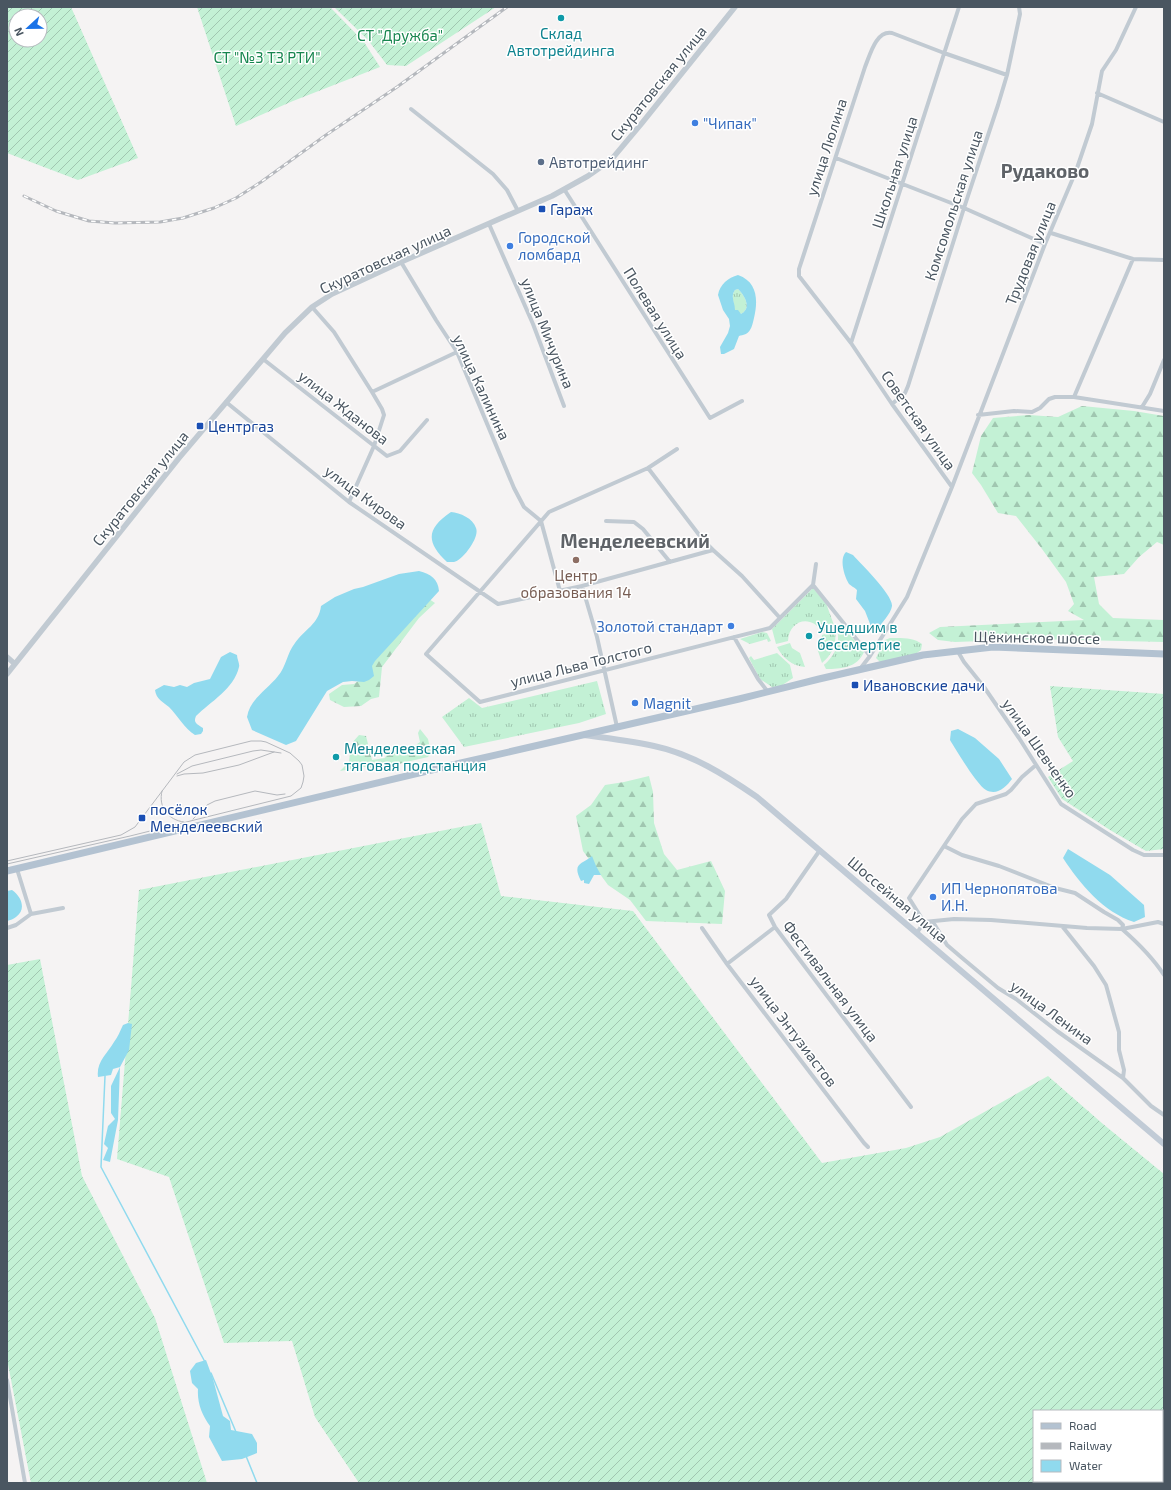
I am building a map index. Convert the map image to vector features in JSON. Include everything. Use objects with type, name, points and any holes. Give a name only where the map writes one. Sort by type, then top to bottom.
[{"type":"main road","name":"Щёкинское шоссе","points":[[17,869],[923,655],[993,647],[1164,654]]},
{"type":"main road","name":"Шоссейная улица","points":[[583,735],[654,746],[698,761],[720,773],[757,797],[1164,1144]]},
{"type":"main road","points":[[7,871],[17,869]]},
{"type":"street","name":"Скуратовская улица","points":[[7,674],[179,458],[285,333],[312,308],[332,294],[564,189],[588,176],[611,160],[642,124],[735,7]]},
{"type":"street","name":"Школьная улица","points":[[851,343],[959,7]]},
{"type":"street","name":"Комсомольская улица","points":[[892,404],[905,393],[908,386],[998,105],[1007,75],[1020,14],[1019,7]]},
{"type":"street","name":"Трудовая улица","points":[[952,487],[978,415],[1045,244],[1051,233],[1076,171],[1090,130],[1102,71],[1116,50],[1136,7]]},
{"type":"street","name":"улица Люлина","points":[[802,280],[799,276],[799,269],[867,61],[880,36],[888,32],[892,33],[944,53]]},
{"type":"street","points":[[944,53],[1007,75]]},
{"type":"street","points":[[1097,93],[1164,122]]},
{"type":"street","points":[[411,109],[492,174],[507,190],[518,211]]},
{"type":"street","points":[[836,158],[964,208],[1045,244]]},
{"type":"street","name":"Полевая улица","points":[[564,189],[710,418],[742,402]]},
{"type":"street","name":"улица Мичурина","points":[[489,224],[533,324],[564,406]]},
{"type":"street","points":[[1051,233],[1133,259],[1164,260]]},
{"type":"street","points":[[1074,397],[1133,259]]},
{"type":"street","name":"улица Калинина","points":[[401,262],[457,352],[514,488],[524,507],[541,521]]},
{"type":"street","name":"Советская улица","points":[[802,280],[851,343],[892,404],[952,487],[907,597],[870,656],[860,669]]},
{"type":"street","points":[[312,308],[334,332],[372,392],[384,415],[374,446],[349,502]]},
{"type":"street","points":[[372,392],[457,352]]},
{"type":"street","name":"улица Жданова","points":[[263,358],[387,456],[400,451],[427,420]]},
{"type":"street","points":[[1142,407],[1150,394],[1164,360]]},
{"type":"street","points":[[978,415],[1014,411],[1032,412],[1040,408],[1051,398],[1074,397],[1164,411]]},
{"type":"street","name":"улица Кирова","points":[[226,402],[349,502],[498,604],[560,591]]},
{"type":"street","points":[[479,591],[549,512],[648,468],[677,449]]},
{"type":"street","points":[[648,468],[703,540],[742,576],[780,618]]},
{"type":"street","points":[[541,521],[560,591],[713,550]]},
{"type":"street","points":[[606,521],[634,522],[643,529],[670,562]]},
{"type":"street","points":[[816,564],[813,586],[870,656]]},
{"type":"street","points":[[582,586],[593,620],[617,727]]},
{"type":"street","name":"улица Льва Толстого","points":[[479,591],[426,654],[480,702],[770,628],[813,586]]},
{"type":"street","points":[[734,637],[758,679],[768,692]]},
{"type":"street","name":"улица Шевченко","points":[[957,650],[964,662],[984,687],[1061,804],[1133,850],[1144,855],[1164,855]]},
{"type":"street","points":[[7,657],[15,664]]},
{"type":"street","points":[[924,922],[909,898],[962,819],[976,804],[1006,794],[1036,764]]},
{"type":"street","points":[[944,846],[962,855],[999,866],[1055,888],[1075,893],[1118,920],[1123,925],[1122,930]]},
{"type":"street","name":"Фестивальная улица","points":[[820,850],[786,899],[769,915],[775,927],[911,1107]]},
{"type":"street","points":[[17,869],[31,914]]},
{"type":"street","points":[[7,928],[16,925],[31,914],[63,908]]},
{"type":"street","points":[[924,922],[954,919],[1122,930],[1158,922],[1164,924]]},
{"type":"street","points":[[917,933],[924,922]]},
{"type":"street","name":"улица Ленина","points":[[933,922],[947,945],[993,984],[1021,1002],[1057,1031],[1123,1078],[1151,1106],[1164,1115]]},
{"type":"street","points":[[1062,926],[1094,966],[1106,985],[1119,1032],[1119,1050],[1124,1070],[1123,1078]]},
{"type":"street","points":[[727,964],[775,927]]},
{"type":"street","name":"улица Энтузиастов","points":[[702,928],[727,964],[868,1147]]},
{"type":"street","points":[[1122,930],[1158,965],[1164,975]]},
{"type":"street","points":[[7,1380],[25,1483]]},
{"type":"green space","points":[[7,7],[71,7],[138,158],[78,180],[7,153]]},
{"type":"green space","name":"СТ \"№3 ТЗ РТИ\"","points":[[197,7],[330,7],[364,42],[380,67],[293,101],[236,126]]},
{"type":"green space","name":"СТ \"Дружба\"","points":[[334,7],[496,7],[406,66],[387,65],[368,40]]},
{"type":"green space","points":[[738,289],[745,298],[747,305],[746,309],[741,314],[734,310],[733,295],[735,290]]},
{"type":"green space","points":[[1082,406],[1134,411],[1164,416],[1164,545],[1157,542],[1139,557],[1124,574],[1094,577],[1099,604],[1113,618],[1164,620],[1164,642],[1035,639],[955,642],[938,640],[929,633],[940,627],[1084,620],[1068,611],[1074,604],[1066,582],[1042,549],[1016,516],[998,513],[972,473],[981,436],[993,418],[1029,415],[1058,417]]},
{"type":"green space","points":[[813,588],[826,603],[835,628],[822,632],[812,623],[807,621],[801,622],[792,628],[788,641],[776,644],[772,629]]},
{"type":"green space","points":[[429,599],[435,603],[419,618],[382,667],[379,697],[371,699],[361,706],[344,707],[330,700],[329,694],[342,685],[354,684],[361,679],[363,669]]},
{"type":"green space","points":[[845,629],[864,652],[853,664],[843,668],[826,669],[824,665],[836,650],[838,631]]},
{"type":"green space","points":[[835,631],[833,649],[822,663],[817,648],[821,643],[822,635]]},
{"type":"green space","points":[[762,632],[767,633],[771,641],[768,642],[767,639],[750,644],[740,639]]},
{"type":"green space","points":[[890,638],[907,638],[915,640],[922,644],[921,650],[914,655],[880,662],[876,658],[885,640]]},
{"type":"green space","points":[[790,643],[792,648],[800,653],[805,667],[788,661],[777,647]]},
{"type":"green space","points":[[777,653],[790,665],[793,678],[781,686],[772,687],[760,679],[749,658],[751,656],[754,660]]},
{"type":"green space","points":[[597,681],[606,714],[579,723],[464,747],[442,717],[469,698],[482,708]]},
{"type":"green space","points":[[1050,686],[1164,694],[1164,849],[1146,851],[1062,799],[1048,777],[1073,761],[1058,737]]},
{"type":"green space","points":[[420,729],[428,739],[431,753],[428,757],[402,763],[386,769],[364,767],[340,771],[349,762],[351,744],[359,735],[366,736],[372,760],[385,758],[390,748],[406,748],[417,744],[420,742],[418,733]]},
{"type":"green space","points":[[649,776],[653,792],[654,823],[664,854],[677,870],[711,861],[725,891],[722,924],[646,921],[630,900],[608,885],[583,851],[576,816],[591,805],[605,785]]},
{"type":"green space","points":[[481,823],[501,896],[633,911],[822,1163],[906,1148],[940,1137],[1048,1076],[1164,1174],[1164,1435],[1163,1436],[1163,1410],[1033,1410],[1033,1482],[1111,1482],[1110,1483],[359,1483],[315,1417],[292,1341],[224,1343],[169,1177],[117,1159],[139,890]]},
{"type":"green space","points":[[40,959],[82,1176],[155,1318],[207,1483],[31,1483],[7,1359],[7,965]]},
{"type":"water","points":[[738,275],[745,278],[753,287],[756,299],[755,312],[751,329],[745,334],[739,336],[734,349],[721,354],[720,347],[728,333],[730,326],[729,319],[723,310],[718,295],[723,285],[734,276]],"holes":[[[738,289],[747,305],[746,309],[741,314],[738,310],[735,310],[733,297],[735,290]]]},
{"type":"water","points":[[451,512],[462,515],[472,521],[477,532],[470,548],[462,557],[454,562],[447,562],[435,548],[432,542],[432,536],[433,530],[437,524]]},
{"type":"water","points":[[846,552],[853,555],[869,572],[882,587],[891,601],[892,606],[890,612],[877,630],[872,629],[865,611],[856,599],[857,590],[849,584],[845,577],[843,559]]},
{"type":"water","points":[[419,571],[427,574],[435,580],[439,591],[375,661],[372,666],[374,676],[364,682],[343,682],[327,691],[296,741],[286,745],[252,730],[247,717],[252,705],[281,672],[292,647],[317,618],[321,606],[335,597],[354,589],[399,574]]},
{"type":"water","points":[[230,652],[237,655],[239,666],[236,675],[227,688],[196,716],[195,722],[203,728],[203,731],[201,734],[195,735],[184,725],[169,707],[158,698],[155,690],[164,685],[174,687],[180,685],[187,687],[194,683],[210,679],[221,657]]},
{"type":"water","points":[[958,729],[975,738],[999,759],[1012,779],[1004,788],[990,792],[982,787],[977,781],[950,740],[951,731]]},
{"type":"water","points":[[1068,849],[1110,875],[1144,905],[1145,917],[1134,922],[1102,904],[1077,878],[1063,858]]},
{"type":"water","points":[[592,856],[601,875],[594,875],[589,884],[584,883],[584,880],[581,881],[577,871],[581,863]]},
{"type":"water","points":[[12,890],[20,899],[22,907],[19,914],[7,921],[7,891]]},
{"type":"water","points":[[128,1023],[132,1024],[129,1050],[120,1067],[113,1069],[111,1075],[98,1077],[100,1062],[117,1038],[123,1025]]},
{"type":"water","points":[[120,1067],[118,1120],[110,1162],[103,1160],[108,1148],[104,1144],[108,1126],[115,1119],[111,1113],[111,1086]]},
{"type":"water","points":[[206,1360],[223,1416],[230,1421],[231,1430],[252,1434],[257,1443],[257,1453],[242,1459],[222,1461],[209,1437],[210,1426],[201,1409],[198,1399],[198,1389],[192,1383],[190,1371],[196,1363]]},
{"type":"waterway","points":[[105,1076],[101,1167],[205,1362]]},
{"type":"waterway","points":[[211,1373],[236,1432]]},
{"type":"waterway","points":[[246,1456],[257,1483]]},
{"type":"tram line","points":[[7,861],[121,835],[135,827],[184,762],[195,755],[251,741],[261,741],[290,753],[302,765],[304,776],[301,788],[291,796],[130,836],[7,864]]},
{"type":"tram line","points":[[177,774],[192,766],[253,751],[261,750],[281,753]]},
{"type":"tram line","points":[[177,776],[203,773],[239,765],[274,752]]},
{"type":"tram line","points":[[162,791],[161,797],[163,807],[166,812],[173,819],[184,822]]},
{"type":"tram line","points":[[193,819],[207,805],[215,801],[255,791],[277,795],[285,794]]},
{"type":"railway","points":[[24,196],[56,211],[89,221],[115,223],[160,222],[183,218],[214,208],[236,198],[261,182],[326,135],[397,87],[507,7]]},
{"type":"place","name":"Склад Автотрейдинга","points":[[561,18]]},
{"type":"place","name":"\"Чипак\"","points":[[695,123]]},
{"type":"place","name":"Автотрейдинг","points":[[541,162]]},
{"type":"place","name":"Гараж","points":[[542,209]]},
{"type":"place","name":"Городской ломбард","points":[[510,246]]},
{"type":"place","name":"Центргаз","points":[[200,426]]},
{"type":"place","name":"Центр образования 14","points":[[576,560]]},
{"type":"place","name":"Золотой стандарт","points":[[731,626]]},
{"type":"place","name":"Ушедшим в бессмертие","points":[[809,636]]},
{"type":"place","name":"Ивановские дачи","points":[[855,685]]},
{"type":"place","name":"Magnit","points":[[635,703]]},
{"type":"place","name":"Менделеевская тяговая подстанция","points":[[336,757]]},
{"type":"place","name":"посёлок Менделеевский","points":[[142,818]]},
{"type":"place","name":"ИП Чернопятова И.Н.","points":[[933,897]]},
{"type":"district","name":"Рудаково","points":[[1045,170]]},
{"type":"district","name":"Менделеевский","points":[[635,540]]}]
